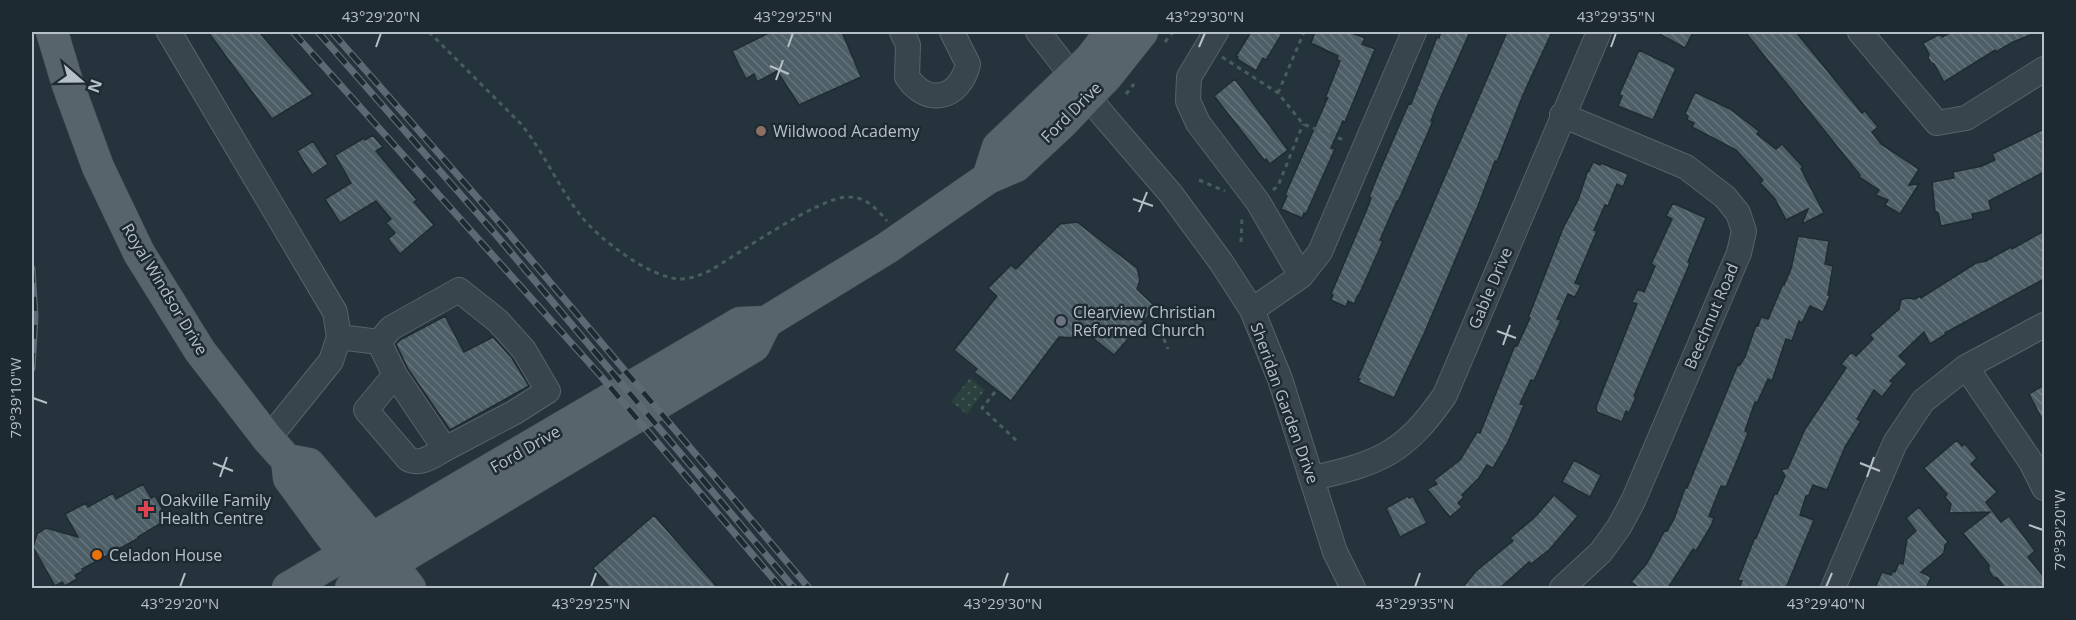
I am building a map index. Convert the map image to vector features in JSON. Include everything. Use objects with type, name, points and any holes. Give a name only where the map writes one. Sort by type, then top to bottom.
[{"type":"main road","name":"Royal Windsor Drive","points":[[52,32],[68,85],[98,167],[139,253],[200,351],[277,449],[289,478],[345,554],[379,582]]},
{"type":"main road","name":"Ford Drive","points":[[288,588],[345,554],[374,540],[740,323],[766,322],[901,239],[988,178],[1016,166],[1081,86],[1090,59],[1111,32]]},
{"type":"main road","name":"Ford Drive","points":[[1081,86],[1107,76],[1142,32]]},
{"type":"main road","name":"Ford Drive","points":[[379,582],[595,440],[754,346],[766,322]]},
{"type":"main road","points":[[277,449],[309,464],[374,540],[379,582]]},
{"type":"street","points":[[169,32],[335,312],[339,337],[331,361],[277,449]]},
{"type":"street","points":[[902,32],[908,45],[907,77],[920,91],[942,95],[958,87],[968,64],[952,32]]},
{"type":"street","name":"Sheridan Garden Drive","points":[[1038,32],[1171,194],[1221,262],[1252,310],[1280,379],[1335,552],[1353,588]]},
{"type":"street","points":[[1252,310],[1301,276],[1320,252],[1414,32]]},
{"type":"street","name":"Gable Drive","points":[[1313,478],[1381,459],[1407,442],[1428,420],[1445,395],[1599,32]]},
{"type":"street","points":[[1860,32],[1937,123],[1966,118],[2044,69]]},
{"type":"street","points":[[1211,39],[1189,77],[1188,100],[1198,123],[1250,206],[1301,276]]},
{"type":"street","name":"Beechnut Road","points":[[1562,116],[1686,167],[1725,197],[1738,213],[1743,231],[1739,253],[1633,501],[1619,527],[1601,552],[1562,588]]},
{"type":"street","points":[[379,342],[391,328],[459,290],[498,321],[524,350],[548,391],[515,412],[421,462],[414,462],[408,459],[366,410],[395,375]]},
{"type":"street","points":[[1833,588],[1895,443],[1923,401],[1966,367],[2044,326]]},
{"type":"street","points":[[339,337],[379,342]]},
{"type":"street","points":[[379,342],[395,375],[445,449]]},
{"type":"street","points":[[1966,367],[2031,462],[2044,488]]},
{"type":"path","points":[[429,32],[521,124],[534,140],[582,217],[611,243],[646,267],[664,276],[681,279],[696,277],[815,207],[847,196],[867,202],[877,209],[901,239]]},
{"type":"path","points":[[1278,93],[1304,32]]},
{"type":"path","points":[[1211,39],[1278,93],[1303,124],[1364,148]]},
{"type":"path","points":[[1241,243],[1250,206],[1278,186],[1303,124]]},
{"type":"path","points":[[1157,322],[1168,349]]},
{"type":"path","points":[[994,392],[982,408],[1019,443]]},
{"type":"green space","points":[[970,378],[985,390],[967,414],[951,402]]},
{"type":"building","points":[[208,32],[259,32],[313,94],[272,119]]},
{"type":"building","points":[[771,32],[842,32],[861,77],[799,105],[777,71],[757,82],[754,74],[746,79],[732,51]]},
{"type":"building","points":[[1251,32],[1283,32],[1266,60],[1263,58],[1256,71],[1236,56]]},
{"type":"building","points":[[1315,32],[1349,32],[1365,38],[1362,44],[1375,49],[1345,122],[1343,121],[1331,148],[1335,149],[1306,214],[1304,213],[1302,218],[1281,209],[1328,97],[1324,101],[1340,61],[1337,60],[1338,56],[1311,43]]},
{"type":"building","points":[[1441,32],[1470,32],[1380,240],[1383,241],[1359,295],[1354,304],[1348,301],[1346,307],[1331,300],[1333,295],[1331,294],[1369,204],[1371,198],[1369,197],[1379,172]]},
{"type":"building","points":[[1507,32],[1552,32],[1523,95],[1497,162],[1495,161],[1424,334],[1394,398],[1358,382],[1360,379],[1358,378]]},
{"type":"building","points":[[1656,32],[1693,32],[1685,48]]},
{"type":"building","points":[[1745,32],[1796,32],[1862,113],[1865,111],[1878,127],[1872,132],[1881,144],[1919,169],[1909,185],[1919,184],[1900,214],[1885,205],[1888,200],[1876,195],[1879,190],[1859,177],[1860,175]]},
{"type":"building","points":[[1952,32],[2038,32],[1996,52],[1995,50],[1944,82],[1928,58],[1929,54],[1923,43],[1940,34],[1942,37]]},
{"type":"building","points":[[1639,50],[1676,68],[1653,120],[1618,106],[1622,96],[1619,95]]},
{"type":"building","points":[[1235,79],[1288,150],[1270,164],[1266,159],[1265,161],[1214,96]]},
{"type":"building","points":[[1695,92],[1730,109],[1759,131],[1757,134],[1776,149],[1782,144],[1803,167],[1801,169],[1824,213],[1802,224],[1808,209],[1786,220],[1775,199],[1760,183],[1763,180],[1736,150],[1692,127],[1694,123],[1687,120],[1688,116],[1685,114]]},
{"type":"building","points":[[2044,129],[2044,172],[1989,201],[1991,210],[1972,214],[1973,219],[1941,226],[1938,213],[1935,211],[1932,182],[1954,178],[1953,172],[1982,166],[1995,160],[1992,154]]},
{"type":"building","points":[[373,135],[383,147],[376,151],[417,200],[414,202],[434,225],[400,254],[388,239],[395,233],[386,223],[391,219],[376,201],[340,223],[325,199],[351,183],[335,155]]},
{"type":"building","points":[[313,141],[328,164],[312,175],[297,151]]},
{"type":"building","points":[[1593,162],[1628,174],[1623,187],[1617,184],[1608,206],[1605,205],[1594,230],[1597,231],[1575,283],[1581,285],[1575,297],[1568,294],[1557,319],[1561,320],[1534,381],[1531,380],[1520,404],[1524,405],[1508,442],[1493,468],[1487,465],[1479,478],[1462,495],[1464,497],[1458,503],[1462,507],[1450,517],[1427,489],[1437,484],[1434,480],[1460,460],[1477,432],[1480,433],[1515,345],[1517,346],[1530,318],[1528,318],[1563,228],[1578,200]]},
{"type":"building","points":[[1673,203],[1706,218],[1688,262],[1690,263],[1634,396],[1636,397],[1629,413],[1626,411],[1622,422],[1597,412],[1596,407],[1637,304],[1632,302],[1638,289],[1644,292],[1655,266],[1651,264],[1672,219],[1666,216]]},
{"type":"building","name":"Clearview Christian Reformed Church","points":[[1077,222],[1137,268],[1140,280],[1137,289],[1156,307],[1114,355],[1089,335],[1077,338],[1059,337],[1011,401],[974,372],[977,369],[954,350],[997,296],[988,288],[1011,265],[1016,269],[1060,224]]},
{"type":"building","points":[[2044,231],[2044,279],[1945,333],[1930,344],[1924,332],[1899,356],[1907,364],[1890,381],[1893,383],[1882,397],[1874,390],[1857,419],[1861,421],[1845,447],[1827,490],[1813,485],[1809,495],[1806,496],[1800,515],[1814,520],[1786,588],[1739,588],[1742,581],[1738,580],[1755,537],[1785,476],[1781,470],[1788,468],[1805,429],[1846,368],[1841,364],[1851,352],[1856,356],[1873,339],[1870,335],[1899,309],[1901,300],[1915,299],[1920,296],[1921,298],[1976,263],[1986,261],[2011,247],[2012,249]]},
{"type":"building","points":[[1798,236],[1829,241],[1825,264],[1833,266],[1828,295],[1830,296],[1823,312],[1810,306],[1802,323],[1799,321],[1792,341],[1786,339],[1772,381],[1768,379],[1757,403],[1755,402],[1745,431],[1748,433],[1726,487],[1721,486],[1709,516],[1714,518],[1711,526],[1696,551],[1693,549],[1668,588],[1639,588],[1631,582],[1647,563],[1665,530],[1667,531],[1674,519],[1738,364],[1740,365],[1745,357],[1756,325],[1758,326],[1761,317],[1768,319],[1784,285],[1791,269]]},
{"type":"building","points":[[445,316],[464,352],[493,337],[512,358],[529,386],[450,430],[408,369],[396,344]]},
{"type":"building","points":[[2044,385],[2044,423],[2029,394]]},
{"type":"building","points":[[1957,440],[1962,446],[1965,444],[1977,458],[1971,464],[1997,492],[1986,502],[2001,522],[2009,516],[2035,551],[2028,557],[2044,577],[2044,588],[2005,588],[1997,578],[1993,577],[1989,571],[1989,565],[1963,533],[1990,512],[1949,513],[1951,504],[1945,497],[1947,494],[1924,468]]},
{"type":"building","points":[[1574,460],[1601,475],[1590,497],[1562,482]]},
{"type":"building","points":[[143,484],[151,498],[155,496],[168,519],[139,538],[82,569],[83,571],[75,575],[77,579],[65,586],[62,582],[55,586],[33,547],[37,534],[46,528],[78,537],[65,514],[86,503],[88,507],[113,493],[116,499]]},
{"type":"building","points":[[1554,495],[1578,516],[1549,550],[1531,564],[1529,562],[1500,588],[1462,588],[1476,571],[1513,541],[1510,538],[1535,517]]},
{"type":"building","points":[[1408,496],[1409,498],[1413,496],[1427,523],[1400,537],[1386,508]]},
{"type":"building","points":[[1919,507],[1948,542],[1944,553],[1921,572],[1931,577],[1926,588],[1875,588],[1882,572],[1891,575],[1899,563],[1903,564],[1907,539],[1916,531],[1906,518]]},
{"type":"building","points":[[654,515],[718,588],[610,588],[593,568]]},
{"type":"railway","points":[[293,32],[599,374],[781,588]]},
{"type":"railway","points":[[318,32],[497,236],[794,588]]},
{"type":"railway","points":[[332,32],[505,229],[809,588]]},
{"type":"railway","points":[[32,269],[35,316],[32,368]]},
{"type":"place","name":"Wildwood Academy","points":[[761,131]]},
{"type":"place","name":"Clearview Christian Reformed Church","points":[[1061,321]]},
{"type":"place","name":"Oakville Family Health Centre","points":[[146,509]]},
{"type":"place","name":"Celadon House","points":[[97,555]]}]
